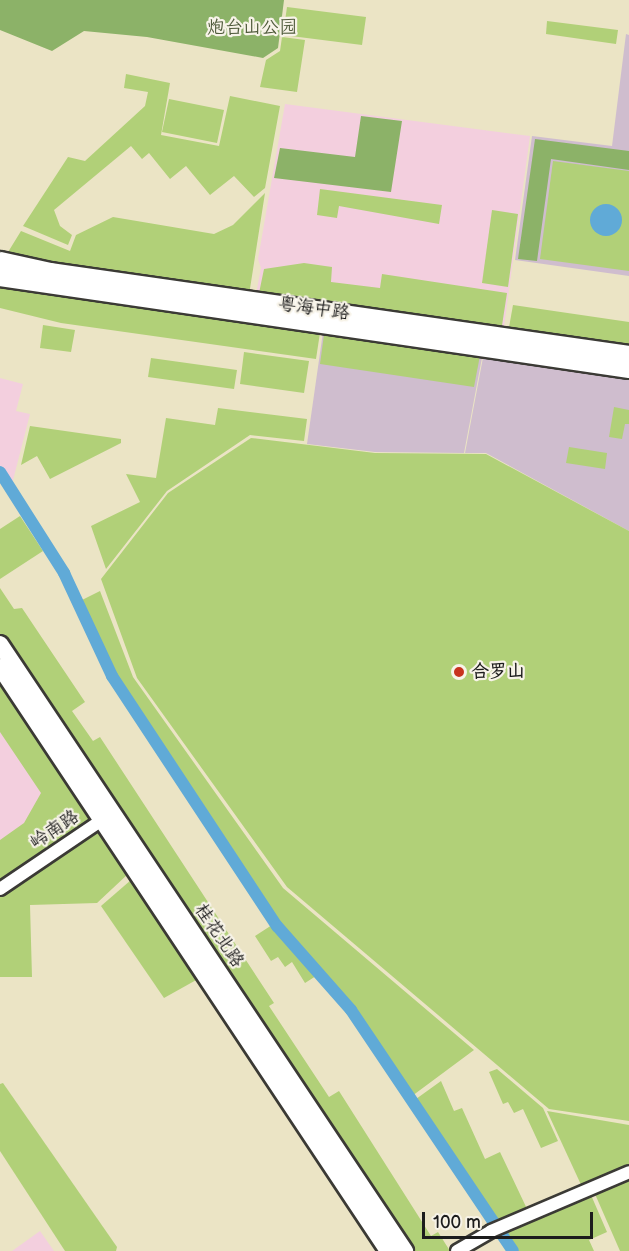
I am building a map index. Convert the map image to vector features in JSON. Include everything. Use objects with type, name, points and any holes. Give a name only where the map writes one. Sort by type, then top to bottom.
[{"type":"highway","name":"粤海中路","points":[[0,261],[50,272],[629,355]]},
{"type":"highway","name":"粤海中路","points":[[0,277],[629,369]]},
{"type":"main road","name":"桂花北路","points":[[0,644],[107,817],[388,1251]]},
{"type":"main road","name":"桂花北路","points":[[0,668],[107,817],[405,1251]]},
{"type":"street","name":"岭南路","points":[[0,889],[107,817]]},
{"type":"street","points":[[457,1251],[491,1231],[629,1172]]},
{"type":"shaded area","points":[[626,34],[629,35],[629,276],[515,260],[532,136],[612,146]]},
{"type":"shaded area","points":[[285,104],[530,136],[503,334],[255,299],[261,268],[258,259]]},
{"type":"shaded area","points":[[324,325],[484,347],[464,453],[375,452],[307,444]]},
{"type":"shaded area","points":[[485,347],[629,370],[629,531],[486,453],[465,453]]},
{"type":"shaded area","points":[[0,378],[23,384],[16,411],[30,414],[11,488],[0,470]]},
{"type":"shaded area","points":[[0,698],[99,821],[0,886]]},
{"type":"shaded area","points":[[40,1231],[54,1251],[12,1251]]},
{"type":"green space","name":"炮台山公园","points":[[0,0],[284,0],[278,48],[263,58],[147,37],[84,31],[52,51],[0,30]]},
{"type":"green space","points":[[287,7],[366,17],[362,45],[283,35]]},
{"type":"green space","points":[[547,21],[618,30],[616,44],[546,34]]},
{"type":"green space","points":[[282,37],[305,40],[297,92],[260,87],[266,60],[280,51]]},
{"type":"green space","points":[[126,74],[170,83],[161,135],[219,146],[230,96],[280,106],[265,188],[254,197],[234,176],[210,195],[186,166],[170,179],[149,153],[142,159],[131,146],[54,210],[60,226],[72,235],[68,245],[23,226],[68,157],[85,161],[145,106],[148,92],[124,88]]},
{"type":"green space","points":[[169,99],[224,110],[217,143],[162,132]]},
{"type":"green space","points":[[361,116],[402,121],[391,192],[274,178],[280,148],[355,157]]},
{"type":"green space","points":[[535,139],[629,151],[629,170],[551,159],[537,261],[518,259]]},
{"type":"green space","points":[[553,161],[629,171],[629,271],[540,259]]},
{"type":"green space","points":[[320,189],[442,205],[439,224],[339,206],[337,218],[317,215]]},
{"type":"green space","points":[[265,193],[249,295],[5,257],[21,231],[70,251],[76,235],[113,217],[214,234],[233,225]]},
{"type":"green space","points":[[492,210],[518,214],[508,287],[482,283]]},
{"type":"green space","points":[[304,263],[332,267],[331,282],[380,288],[382,274],[507,293],[501,332],[258,298],[264,269]]},
{"type":"green space","points":[[0,279],[321,326],[316,359],[61,323],[0,308]]},
{"type":"green space","points":[[513,305],[629,322],[629,351],[508,333]]},
{"type":"green space","points":[[43,325],[75,330],[71,352],[40,348]]},
{"type":"green space","points":[[325,327],[481,350],[474,387],[320,364]]},
{"type":"green space","points":[[244,352],[309,361],[304,393],[240,384]]},
{"type":"green space","points":[[151,358],[237,370],[234,389],[148,377]]},
{"type":"green space","points":[[614,407],[629,410],[629,424],[625,424],[622,439],[609,437]]},
{"type":"green space","points":[[218,408],[307,419],[304,441],[250,435],[167,491],[106,569],[91,526],[140,502],[126,474],[156,478],[166,418],[215,425]]},
{"type":"green space","points":[[30,426],[121,439],[121,443],[50,479],[37,456],[21,465]]},
{"type":"green space","points":[[251,438],[375,453],[486,454],[629,531],[629,1121],[549,1109],[287,887],[137,678],[101,579],[168,493]]},
{"type":"green space","points":[[569,447],[607,453],[605,469],[566,463]]},
{"type":"green space","points":[[20,516],[43,551],[0,579],[0,529]]},
{"type":"green space","points":[[0,588],[14,609],[22,608],[85,702],[72,711],[93,741],[100,737],[274,1003],[269,1006],[329,1097],[339,1091],[431,1236],[438,1232],[450,1251],[408,1251],[0,639]]},
{"type":"green space","points":[[100,591],[133,677],[283,888],[474,1050],[412,1096],[355,1010],[279,927],[113,674],[80,601]]},
{"type":"green space","points":[[0,675],[96,820],[0,885],[0,840],[24,823],[41,793],[0,732]]},
{"type":"green space","points":[[98,830],[128,874],[97,903],[30,905],[32,977],[0,977],[0,896]]},
{"type":"green space","points":[[131,880],[198,979],[164,998],[101,906]]},
{"type":"green space","points":[[272,925],[316,976],[305,983],[292,962],[285,967],[278,957],[271,961],[255,936]]},
{"type":"green space","points":[[497,1069],[543,1108],[558,1141],[541,1148],[523,1109],[514,1113],[508,1102],[503,1104],[489,1072]]},
{"type":"green space","points":[[441,1081],[454,1111],[462,1108],[485,1159],[500,1152],[528,1211],[500,1224],[416,1099]]},
{"type":"green space","points":[[3,1083],[117,1247],[116,1251],[65,1251],[0,1151],[0,1084]]},
{"type":"green space","points":[[547,1111],[629,1125],[629,1168],[583,1189]]},
{"type":"green space","points":[[629,1178],[629,1251],[620,1251],[595,1194]]},
{"type":"green space","points":[[591,1195],[607,1232],[589,1240],[594,1251],[517,1251],[505,1232]]},
{"type":"water","points":[[606,204],[617,209],[622,220],[617,231],[606,236],[595,231],[590,220],[595,209]]},
{"type":"waterway","points":[[0,472],[64,573],[112,676],[277,926],[351,1010],[513,1251]]},
{"type":"place","name":"合罗山","points":[[459,672]]}]
